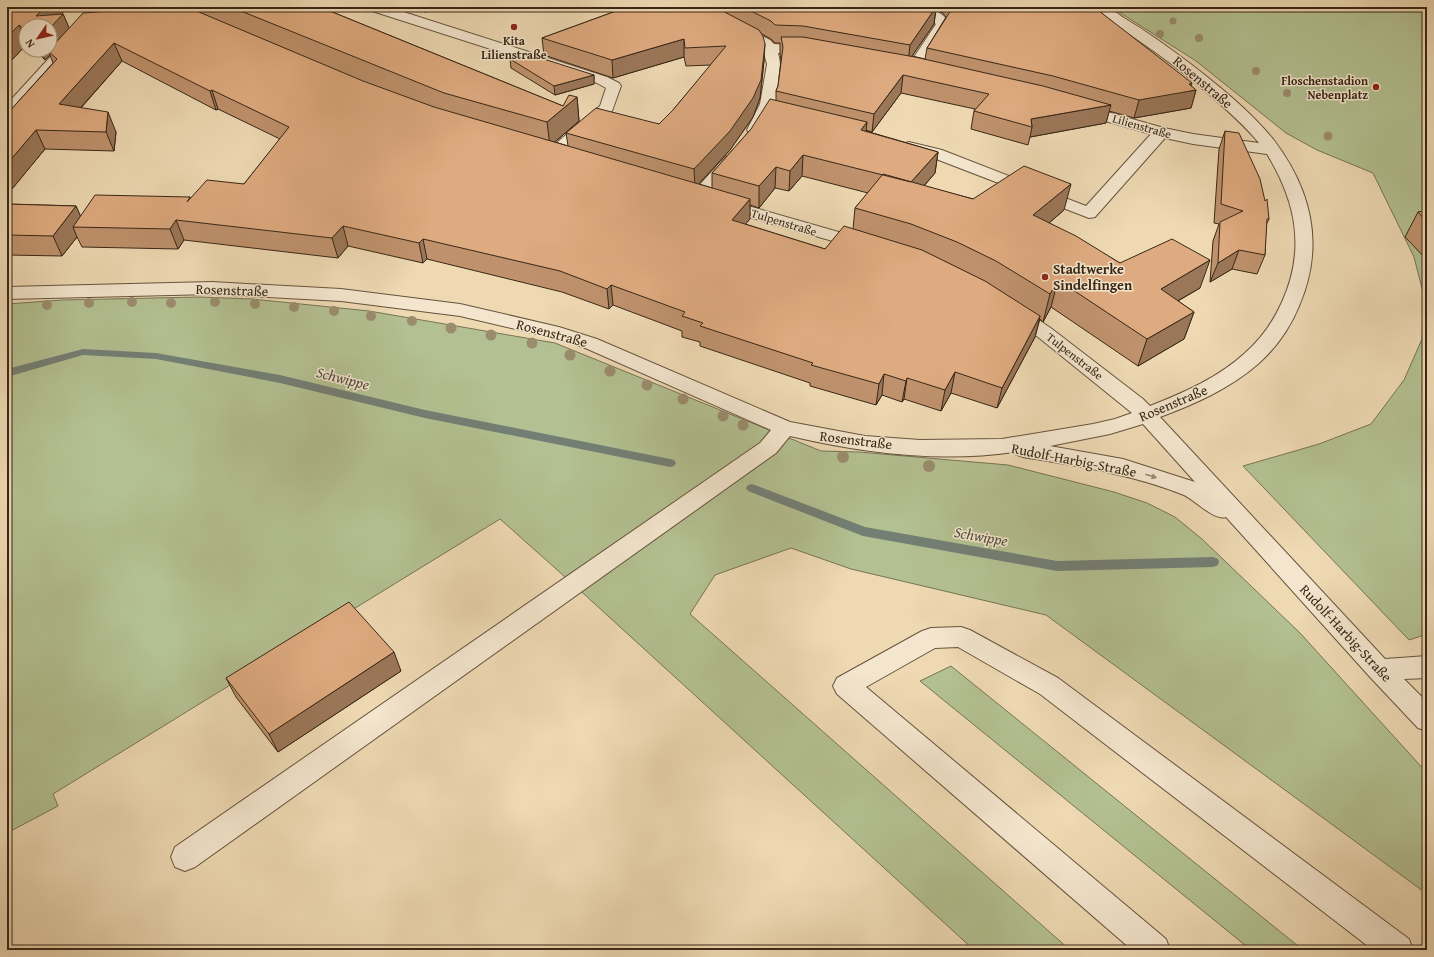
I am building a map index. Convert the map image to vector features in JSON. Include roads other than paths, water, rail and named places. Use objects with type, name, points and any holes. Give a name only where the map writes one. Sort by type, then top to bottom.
[{"type":"street","points":[[7,112],[103,7]]},
{"type":"street","points":[[374,7],[602,80],[614,86],[608,108],[545,153],[574,161]]},
{"type":"street","points":[[695,7],[765,43],[770,49],[785,48],[824,52]]},
{"type":"street","points":[[913,69],[943,23],[936,17],[917,7]]},
{"type":"street","name":"Rosenstraße","points":[[7,294],[20,292],[212,288],[341,295],[460,310],[559,333],[590,343],[785,428],[818,436],[880,445],[966,448],[1004,446],[1077,434],[1120,424],[1190,398],[1226,379],[1259,352],[1276,332],[1286,314],[1301,279],[1306,252],[1305,228],[1298,198],[1286,172],[1256,128],[1175,58],[1097,7]]},
{"type":"street","name":"Tulpenstraße","points":[[770,49],[774,64],[768,104],[771,114],[755,130],[744,145],[691,194],[879,250]]},
{"type":"street","points":[[898,66],[928,72]]},
{"type":"street","name":"Lilienstraße","points":[[1067,105],[1193,140],[1272,150]]},
{"type":"street","points":[[891,143],[936,153],[1089,213],[1161,132]]},
{"type":"street","name":"Tulpenstraße","points":[[1001,304],[1045,333],[1136,404],[1146,414]]},
{"type":"street","name":"Rudolf-Harbig-Straße","points":[[1146,414],[1379,670],[1427,720]]},
{"type":"street","points":[[185,857],[768,448],[785,428]]},
{"type":"street","name":"Rudolf-Harbig-Straße","points":[[1004,446],[1123,467],[1193,490],[1250,528]]},
{"type":"street","points":[[1155,950],[846,686],[931,638],[961,637],[1049,686],[1398,950]]},
{"type":"street","points":[[1379,670],[1427,666]]},
{"type":"waterway","name":"Schwippe","points":[[7,373],[83,352],[156,356],[280,379],[425,414],[670,463]]},
{"type":"waterway","name":"Schwippe","points":[[752,488],[863,531],[1057,566],[1213,562]]},
{"type":"place","name":"Kita Lilienstraße","points":[[514,27]]},
{"type":"place","name":"Floschenstadion Nebenplatz","points":[[1376,87]]},
{"type":"place","name":"Stadtwerke Sindelfingen","points":[[1045,277]]}]
